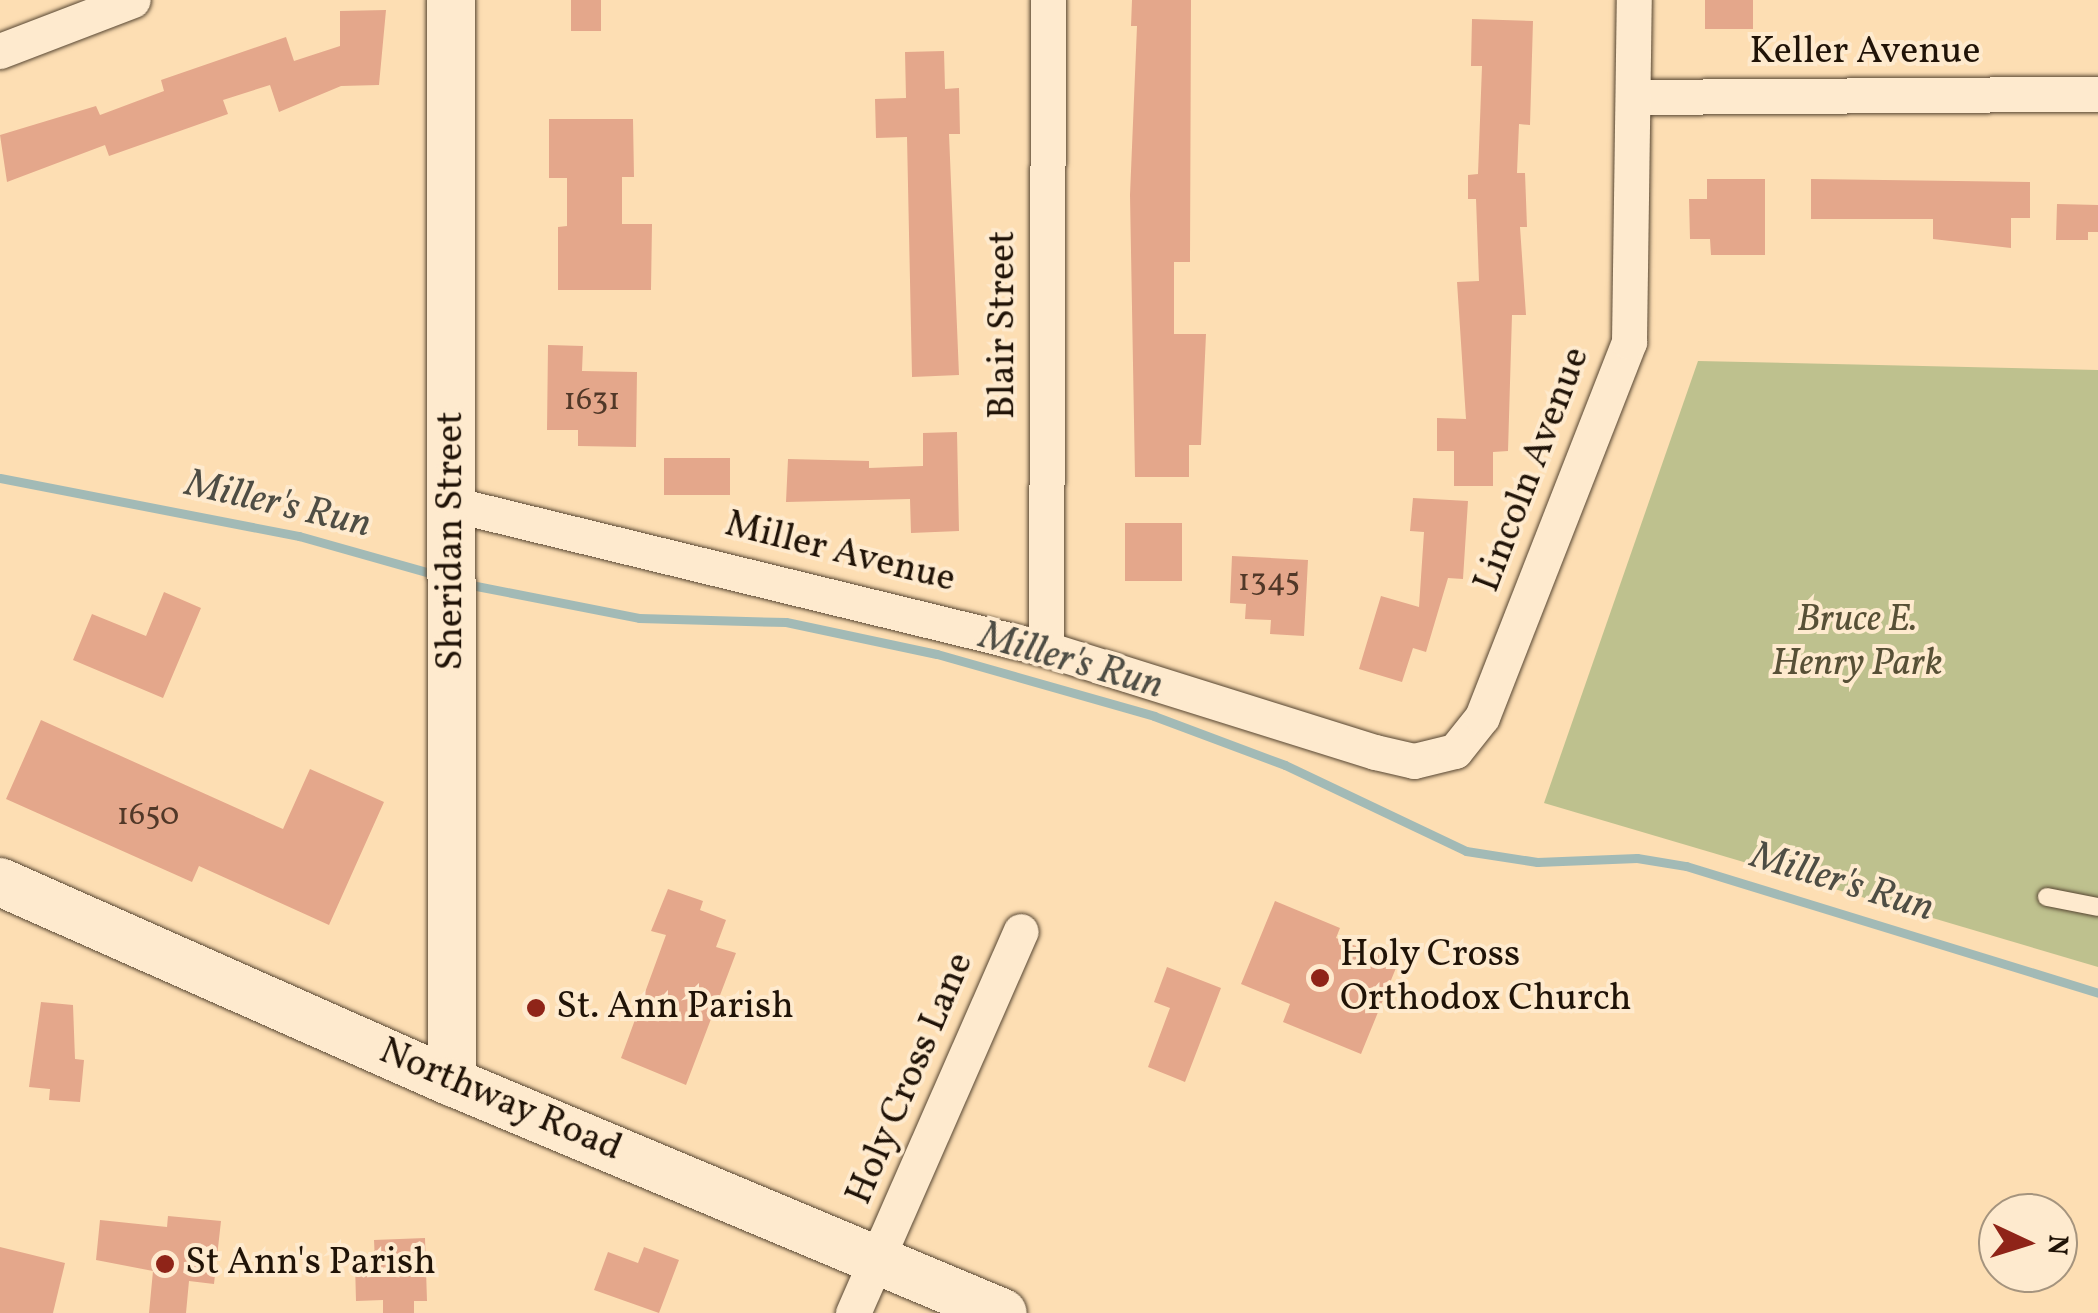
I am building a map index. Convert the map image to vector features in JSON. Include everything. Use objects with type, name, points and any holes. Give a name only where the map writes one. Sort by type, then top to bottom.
[{"type":"street","points":[[0,51],[134,0]]},
{"type":"street","name":"Sheridan Street","points":[[451,0],[452,1082]]},
{"type":"street","name":"Blair Street","points":[[1046,649],[1048,0]]},
{"type":"street","name":"Lincoln Avenue","points":[[1434,760],[1456,751],[1482,717],[1628,342],[1634,0]]},
{"type":"street","name":"Keller Avenue","points":[[1633,97],[2098,94]]},
{"type":"street","name":"Miller Avenue","points":[[452,526],[1046,649],[1376,752],[1434,760]]},
{"type":"street","name":"Northway Road","points":[[0,882],[452,1082],[1003,1313]]},
{"type":"street","name":"Holy Cross Lane","points":[[880,1260],[1022,931]]},
{"type":"street","points":[[853,1313],[880,1260]]},
{"type":"lane","points":[[2048,897],[2098,907]]},
{"type":"green space","name":"Bruce E. Henry Park","points":[[1698,361],[2098,370],[2098,967],[1544,803]]},
{"type":"building","points":[[571,0],[601,0],[601,31],[571,31]]},
{"type":"building","points":[[1132,0],[1191,0],[1190,262],[1174,262],[1174,334],[1206,334],[1201,445],[1189,445],[1189,477],[1135,477],[1130,195],[1137,26],[1131,26]]},
{"type":"building","points":[[1705,0],[1753,0],[1753,29],[1705,29]]},
{"type":"building","points":[[386,10],[379,85],[341,86],[279,112],[270,85],[223,100],[228,114],[109,156],[105,145],[7,182],[0,135],[96,106],[100,115],[164,91],[161,80],[286,37],[294,61],[340,46],[340,11]]},
{"type":"building","points":[[1472,19],[1533,21],[1530,125],[1519,124],[1517,173],[1525,173],[1527,227],[1520,227],[1526,315],[1512,315],[1508,451],[1493,452],[1493,486],[1454,486],[1454,451],[1437,451],[1437,418],[1466,419],[1457,282],[1479,281],[1476,199],[1468,199],[1468,175],[1478,174],[1482,66],[1471,66]]},
{"type":"building","points":[[944,51],[945,89],[959,88],[960,134],[949,134],[959,375],[912,377],[907,137],[876,138],[875,99],[906,98],[905,52]]},
{"type":"building","points":[[549,119],[633,119],[634,177],[622,177],[622,224],[652,224],[651,290],[558,290],[558,227],[567,226],[567,178],[549,178]]},
{"type":"building","points":[[1707,179],[1765,179],[1765,255],[1711,255],[1710,239],[1690,239],[1689,199],[1707,199]]},
{"type":"building","points":[[1811,179],[2030,182],[2030,218],[2011,218],[2011,248],[1933,239],[1933,219],[1811,219]]},
{"type":"building","points":[[2057,204],[2098,205],[2098,232],[2088,232],[2088,240],[2056,240]]},
{"type":"building","points":[[548,345],[583,346],[582,371],[637,372],[636,447],[578,446],[578,430],[547,430]]},
{"type":"building","points":[[957,432],[959,531],[911,533],[910,499],[786,502],[788,459],[869,461],[869,468],[923,466],[923,433]]},
{"type":"building","points":[[664,458],[730,458],[730,495],[664,495]]},
{"type":"building","points":[[1413,498],[1468,501],[1463,579],[1448,578],[1426,652],[1413,648],[1402,682],[1359,669],[1381,596],[1419,607],[1424,532],[1410,531]]},
{"type":"building","points":[[1125,523],[1182,523],[1182,581],[1125,581]]},
{"type":"building","points":[[1232,556],[1308,560],[1304,636],[1270,634],[1271,620],[1245,619],[1246,604],[1230,603]]},
{"type":"building","points":[[164,592],[201,608],[163,698],[73,660],[92,614],[146,636]]},
{"type":"building","points":[[41,720],[283,829],[310,769],[384,802],[329,925],[199,866],[192,882],[6,799]]},
{"type":"building","points":[[668,889],[703,901],[700,910],[726,920],[716,947],[736,953],[686,1085],[621,1058],[666,935],[651,931]]},
{"type":"building","name":"Holy Cross Orthodox Church","points":[[1275,901],[1340,928],[1336,938],[1398,963],[1361,1054],[1283,1022],[1290,1004],[1241,984]]},
{"type":"building","points":[[1167,967],[1221,988],[1185,1082],[1148,1067],[1170,1008],[1154,1002]]},
{"type":"building","points":[[41,1002],[73,1005],[75,1059],[84,1060],[80,1102],[49,1100],[50,1089],[29,1087]]},
{"type":"building","name":"St Ann's Parish","points":[[168,1216],[221,1221],[214,1284],[189,1281],[186,1313],[149,1313],[153,1271],[96,1260],[100,1220],[167,1227]]},
{"type":"building","points":[[425,1238],[427,1301],[414,1301],[414,1313],[383,1313],[383,1300],[356,1301],[355,1263],[375,1262],[374,1240]]},
{"type":"building","points":[[0,1247],[65,1263],[53,1313],[0,1313]]},
{"type":"building","points":[[644,1247],[679,1260],[659,1313],[594,1290],[608,1252],[638,1263]]},
{"type":"waterway","name":"Miller's Run","points":[[0,478],[299,536],[437,575]]},
{"type":"waterway","name":"Miller's Run","points":[[466,584],[639,618],[786,622],[937,654],[1154,716],[1285,765],[1466,851],[1537,862],[1637,858],[1686,866],[2098,993]]},
{"type":"place","name":"Holy Cross Orthodox Church","points":[[1320,978]]},
{"type":"place","name":"St. Ann Parish","points":[[536,1008]]},
{"type":"place","name":"St Ann's Parish","points":[[165,1264]]}]
